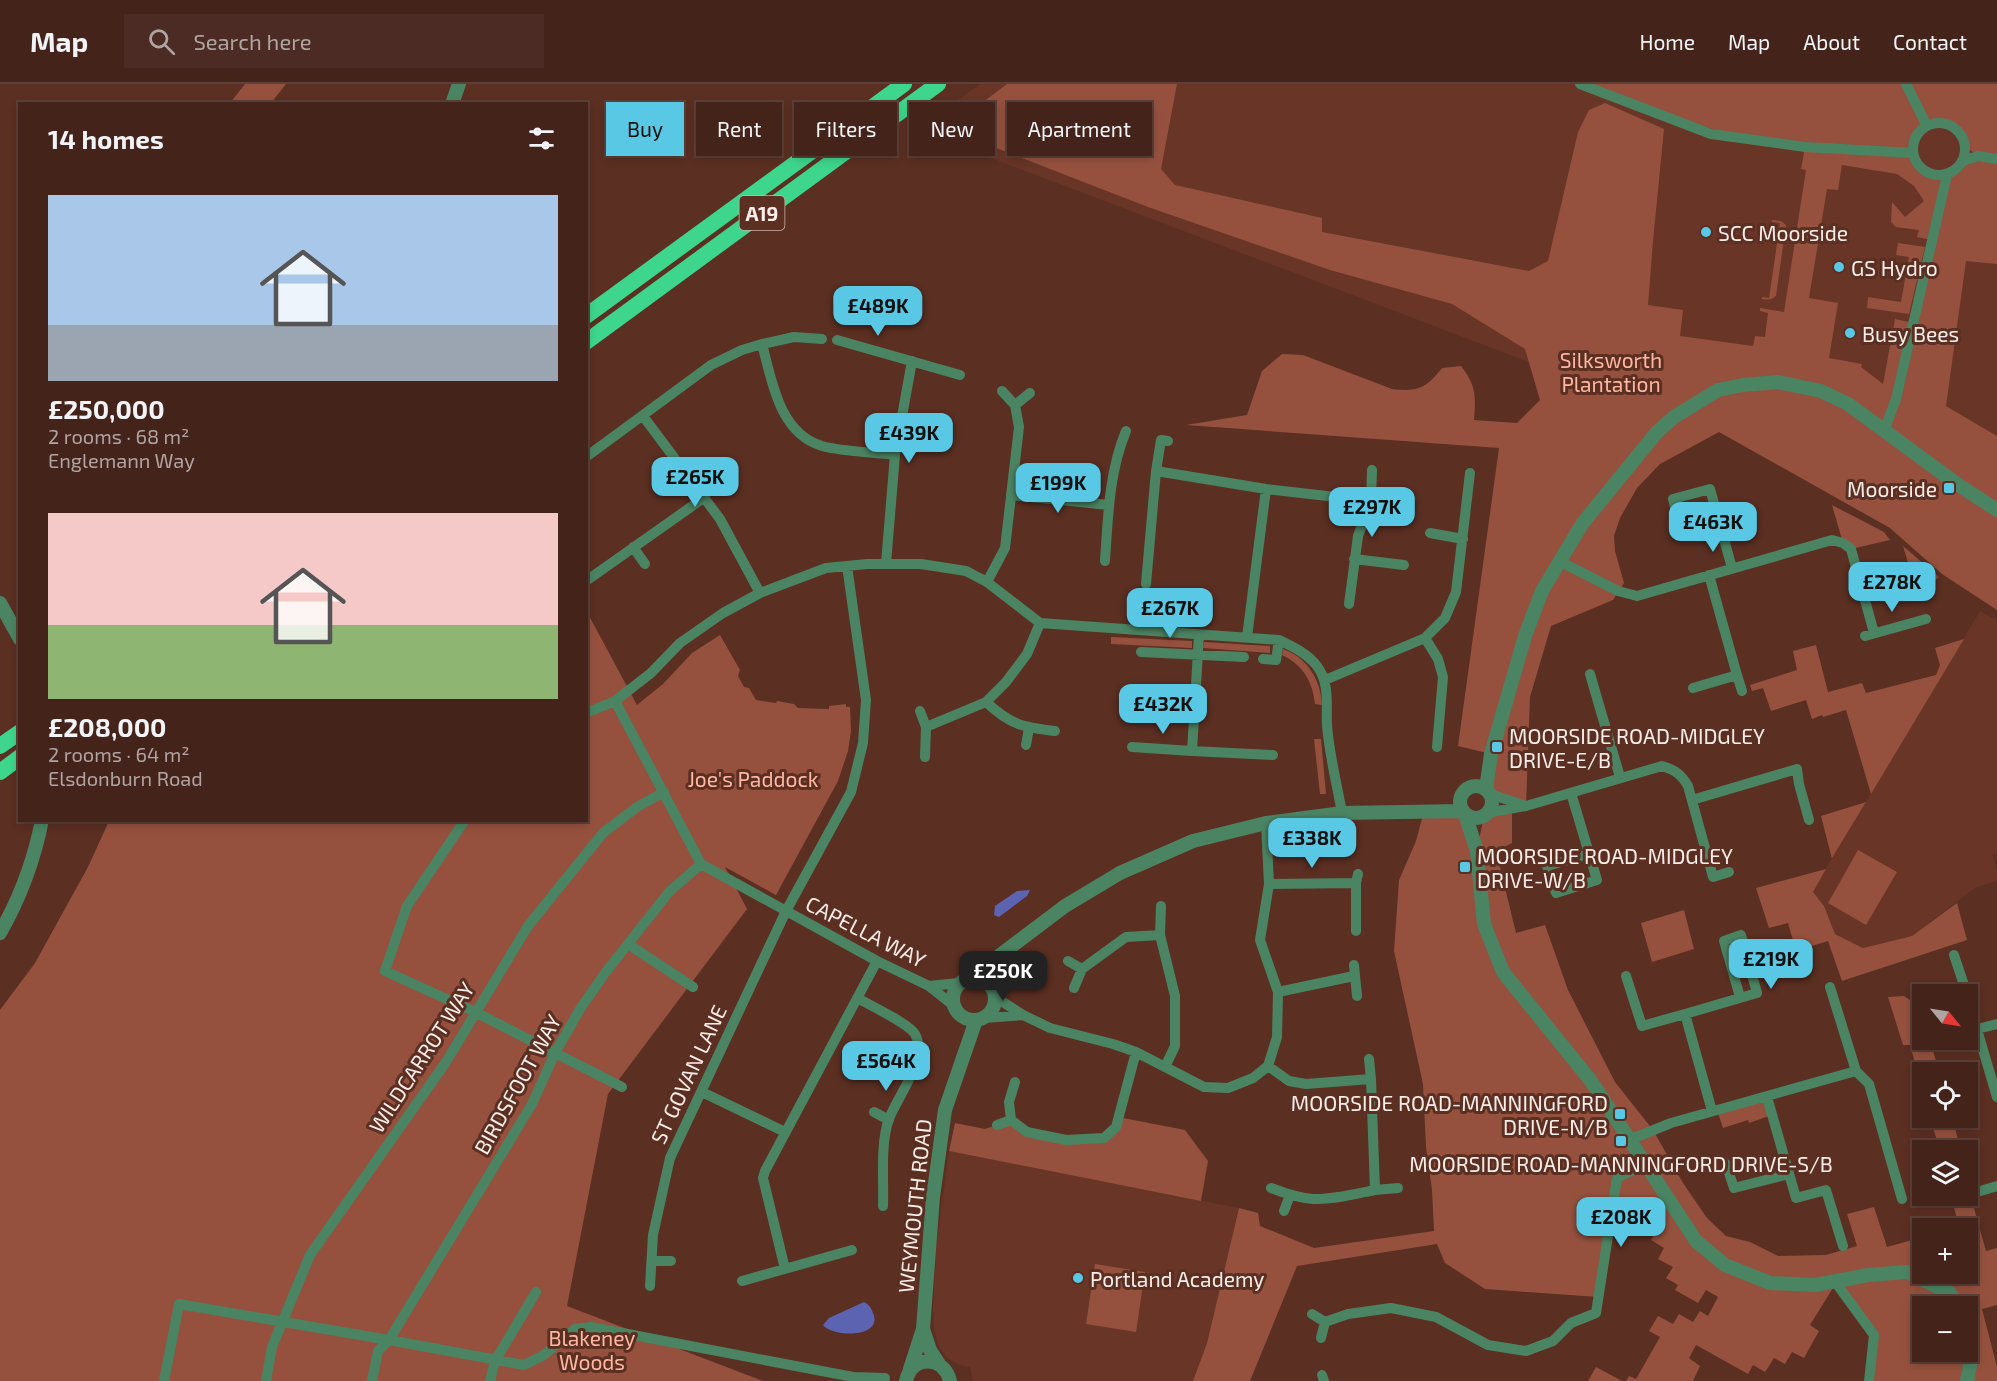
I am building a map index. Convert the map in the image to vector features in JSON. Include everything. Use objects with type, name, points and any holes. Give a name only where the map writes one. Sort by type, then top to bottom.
[{"type":"highway","name":"A19","points":[[588,315],[904,84]]},
{"type":"highway","name":"A19","points":[[588,341],[938,84]]},
{"type":"highway","points":[[0,746],[18,733]]},
{"type":"highway","points":[[0,772],[18,758]]},
{"type":"street","points":[[453,102],[459,84]]},
{"type":"street","points":[[1580,84],[1711,134],[1805,147],[1913,153]]},
{"type":"street","points":[[1905,84],[1927,126]]},
{"type":"street","points":[[1936,123],[1949,125],[1956,129],[1965,145],[1963,161],[1957,169],[1938,176],[1930,174],[1918,164],[1913,153],[1917,136],[1927,126],[1936,123]]},
{"type":"street","points":[[1965,145],[1978,156]]},
{"type":"street","points":[[1963,161],[1978,156],[1997,159]]},
{"type":"street","points":[[1884,431],[1896,399],[1947,174]]},
{"type":"street","points":[[588,456],[711,365],[742,350],[762,344],[794,337],[822,339]]},
{"type":"street","points":[[837,340],[960,375]]},
{"type":"street","points":[[762,344],[779,404],[793,428],[808,440],[822,446],[895,455]]},
{"type":"street","points":[[886,563],[895,455],[912,361]]},
{"type":"street","points":[[1477,851],[1485,814],[1491,805],[1488,792],[1491,754],[1525,636],[1542,591],[1582,524],[1657,432],[1674,417],[1718,390],[1743,385],[1778,382],[1821,391],[1848,404],[1980,501],[1997,510]]},
{"type":"street","points":[[987,582],[1005,548],[1019,427],[1015,405],[1002,391]]},
{"type":"street","points":[[1015,405],[1030,393]]},
{"type":"street","points":[[643,416],[720,519],[760,593]]},
{"type":"street","points":[[1104,561],[1113,468],[1126,431]]},
{"type":"street","points":[[1146,584],[1156,471],[1161,440],[1168,441]]},
{"type":"street","points":[[1348,604],[1358,536],[1371,501],[1372,470]]},
{"type":"street","points":[[1156,471],[1266,489],[1371,501]]},
{"type":"street","points":[[1324,680],[1425,638],[1445,618],[1456,592],[1470,473]]},
{"type":"street","points":[[1247,637],[1266,489]]},
{"type":"street","points":[[1717,516],[1680,526],[1673,499],[1710,489],[1732,568]]},
{"type":"street","points":[[1012,495],[1109,506]]},
{"type":"street","points":[[588,580],[705,497]]},
{"type":"street","points":[[1430,533],[1462,539]]},
{"type":"street","points":[[1560,562],[1618,591],[1636,596],[1832,540],[1843,543],[1851,549],[1869,634],[1926,619]]},
{"type":"street","points":[[633,548],[645,564]]},
{"type":"street","points":[[1354,559],[1404,565]]},
{"type":"street","points":[[588,712],[615,701],[651,673],[680,643],[723,613],[760,593],[826,568],[886,563],[921,564],[966,571],[987,582],[1040,623],[1279,640],[1302,651],[1318,666],[1324,680],[1328,703],[1327,725],[1342,813]]},
{"type":"street","name":"ST GOVAN LANE","points":[[650,1286],[653,1235],[670,1158],[786,912],[851,792],[863,744],[866,700],[847,566]]},
{"type":"street","points":[[1709,575],[1742,690]]},
{"type":"street","points":[[0,603],[18,630]]},
{"type":"street","points":[[926,727],[986,702],[1006,682],[1028,654],[1040,623]]},
{"type":"street","points":[[1192,751],[1199,635]]},
{"type":"street","points":[[1425,638],[1438,659],[1443,677],[1437,747]]},
{"type":"street","points":[[1263,659],[1276,660],[1279,640]]},
{"type":"street","points":[[1142,652],[1244,657]]},
{"type":"street","points":[[1590,674],[1620,777]]},
{"type":"street","points":[[1692,688],[1737,675]]},
{"type":"street","points":[[615,701],[701,864]]},
{"type":"street","points":[[986,702],[1010,722],[1029,728],[1055,731]]},
{"type":"street","points":[[920,711],[926,727],[925,757]]},
{"type":"street","points":[[1026,746],[1029,728]]},
{"type":"street","points":[[1132,747],[1273,755]]},
{"type":"street","points":[[1491,754],[1466,789],[1460,803],[1477,851],[1484,924],[1503,972],[1591,1081],[1696,1241],[1725,1265],[1770,1283],[1815,1285],[1868,1275],[1907,1272],[1950,1293],[1952,1296]]},
{"type":"street","points":[[1023,1016],[970,1020],[956,1009],[953,993],[965,980],[1065,906],[1120,873],[1193,841],[1266,823],[1342,813],[1424,811],[1463,812],[1474,818],[1527,806],[1662,766],[1674,769],[1683,777],[1688,786],[1713,877],[1729,872]]},
{"type":"street","points":[[1692,800],[1797,769],[1809,820]]},
{"type":"street","points":[[1424,811],[1466,789],[1477,786],[1527,806]]},
{"type":"street","name":"WILDCARROT WAY","points":[[266,1381],[272,1347],[310,1255],[446,1062],[528,926],[603,833],[637,807],[664,792]]},
{"type":"street","points":[[1571,793],[1597,880],[1556,893],[1547,866],[1589,854]]},
{"type":"street","points":[[0,933],[25,882],[42,822]]},
{"type":"street","points":[[464,822],[407,906],[385,970],[475,1012],[622,1087]]},
{"type":"street","points":[[965,980],[982,979],[994,993],[1023,1016],[1050,1028],[1136,1052],[1204,1087],[1228,1088],[1253,1078],[1268,1066],[1277,1036],[1278,992],[1260,940],[1269,884],[1266,823]]},
{"type":"street","name":"CAPELLA WAY","points":[[701,864],[877,962],[929,986],[956,1009]]},
{"type":"street","name":"BIRDSFOOT WAY","points":[[372,1381],[378,1351],[388,1340],[532,1104],[555,1053],[580,1009],[669,892],[701,864]]},
{"type":"street","points":[[1269,884],[1357,879],[1356,931]]},
{"type":"street","points":[[1161,906],[1160,935],[1165,963],[1175,996],[1175,1046],[1166,1067]]},
{"type":"street","points":[[1074,988],[1082,969],[1126,937],[1160,935]]},
{"type":"street","points":[[1626,976],[1642,1026],[1685,1014],[1740,998],[1757,993],[1741,935],[1724,941],[1740,998]]},
{"type":"street","points":[[628,944],[693,987]]},
{"type":"street","points":[[980,1019],[992,1009],[1005,952]]},
{"type":"street","points":[[1954,955],[1963,984]]},
{"type":"street","points":[[1068,961],[1082,969]]},
{"type":"street","points":[[786,1269],[763,1179],[765,1171],[877,962]]},
{"type":"street","points":[[1278,992],[1354,971],[1357,996]]},
{"type":"street","name":"CAPELLA WAY","points":[[929,986],[965,980]]},
{"type":"street","points":[[1830,987],[1856,1071],[1869,1084],[1902,1199]]},
{"type":"street","points":[[857,998],[909,1028],[918,1040],[917,1060],[889,1120],[885,1143],[883,1206]]},
{"type":"street","name":"WEYMOUTH ROAD","points":[[956,1009],[963,1054]]},
{"type":"street","points":[[1685,1014],[1712,1111]]},
{"type":"street","name":"WEYMOUTH ROAD","points":[[908,1375],[923,1329],[933,1197],[945,1110],[963,1054],[980,1019]]},
{"type":"street","points":[[1978,1029],[1997,1024]]},
{"type":"street","points":[[1978,1032],[1997,1097]]},
{"type":"street","points":[[1016,1082],[1009,1102],[1011,1120],[1027,1132],[1066,1140],[1104,1138],[1116,1127],[1136,1052]]},
{"type":"street","points":[[1370,1059],[1375,1190]]},
{"type":"street","points":[[1268,1066],[1290,1081],[1305,1084],[1371,1079]]},
{"type":"street","points":[[1629,1140],[1671,1123],[1856,1071]]},
{"type":"street","points":[[702,1092],[785,1132]]},
{"type":"street","points":[[1767,1097],[1796,1198],[1826,1190],[1843,1246]]},
{"type":"street","points":[[874,1112],[889,1120]]},
{"type":"street","points":[[997,1125],[1011,1120]]},
{"type":"street","points":[[1325,1322],[1348,1314],[1391,1308],[1436,1317],[1488,1345],[1526,1351],[1554,1341],[1571,1323],[1596,1313],[1617,1178],[1644,1164]]},
{"type":"street","points":[[1726,1164],[1734,1188],[1789,1174]]},
{"type":"street","points":[[1978,1192],[1997,1186]]},
{"type":"street","points":[[1271,1188],[1290,1195],[1313,1199],[1398,1188]]},
{"type":"street","points":[[1284,1211],[1290,1195]]},
{"type":"street","points":[[742,1281],[852,1250]]},
{"type":"street","points":[[651,1261],[671,1261]]},
{"type":"street","points":[[1836,1282],[1874,1335],[1869,1381]]},
{"type":"street","points":[[490,1381],[495,1361],[536,1292]]},
{"type":"street","points":[[164,1381],[179,1304],[524,1365],[544,1355],[575,1329],[591,1327],[853,1377],[885,1378]]},
{"type":"street","points":[[1312,1314],[1325,1322]]},
{"type":"street","points":[[1321,1338],[1325,1322]]},
{"type":"street","name":"WEYMOUTH ROAD","points":[[923,1329],[930,1350],[948,1373],[950,1381]]},
{"type":"street","points":[[908,1375],[920,1362],[933,1361],[939,1364]]},
{"type":"street","points":[[1967,1381],[1970,1362]]},
{"type":"shaded area","points":[[980,84],[1997,84],[1997,436],[1946,406],[1674,417],[986,156],[995,156],[995,102],[955,102]]},
{"type":"shaded area","points":[[1980,611],[1997,620],[1997,853],[1993,855],[1997,881],[1975,888],[1912,936],[1863,948],[1835,934],[1824,906],[1812,892]]},
{"type":"shaded area","name":"Portland Academy","points":[[949,1151],[1239,1208],[1207,1343],[1193,1381],[973,1381],[970,1367],[959,1365],[948,1359],[939,1347],[934,1329],[933,1307],[936,1249]]},
{"type":"green space","points":[[245,84],[286,84],[272,102],[231,102]]},
{"type":"green space","name":"Silksworth Plantation","points":[[1007,84],[1177,84],[1161,169],[1175,185],[1322,218],[1322,232],[1529,271],[1548,261],[1578,132],[1589,110],[1605,103],[1664,129],[1648,305],[1683,310],[1680,336],[1753,346],[1755,336],[1765,337],[1768,313],[1760,311],[1760,308],[1784,312],[1806,170],[1801,169],[1805,147],[1745,140],[1580,84],[1997,84],[1997,264],[1966,261],[1946,406],[1997,436],[1997,610],[1942,574],[1890,528],[1719,432],[1660,464],[1637,488],[1620,518],[1614,536],[1615,551],[1624,583],[1613,600],[1551,626],[1530,697],[1526,806],[1490,794],[1491,754],[1458,746],[1499,448],[1186,425],[1247,415],[1262,371],[1282,354],[1303,355],[1392,389],[1401,390],[1421,387],[1442,368],[1461,366],[1470,379],[1474,391],[1474,420],[1517,423],[1540,400],[1525,349],[1452,304],[1330,270],[1148,207],[1017,156],[1152,156],[1152,102],[1007,102],[1007,152],[995,148],[995,102],[983,102]],"holes":[[[1936,123],[1949,125],[1956,129],[1965,145],[1977,156],[1964,161],[1946,175],[1935,176],[1925,172],[1918,165],[1914,156],[1914,147],[1917,137],[1924,129]],[[1842,165],[1897,174],[1914,186],[1924,201],[1905,217],[1892,202],[1891,222],[1896,227],[1919,230],[1917,237],[1932,240],[1914,323],[1895,319],[1883,384],[1861,367],[1862,364],[1829,358],[1838,303],[1809,298],[1827,189],[1838,190]]]},
{"type":"green space","points":[[1772,220],[1781,221],[1786,225],[1776,296],[1766,300],[1762,297],[1769,298],[1780,223],[1772,222]]},
{"type":"green space","points":[[1898,243],[1925,247],[1909,314],[1867,308],[1868,297],[1901,302],[1909,257],[1896,255]]},
{"type":"green space","points":[[1832,505],[1884,532],[1890,540],[1851,549],[1843,543]]},
{"type":"green space","points":[[1903,546],[1939,577],[1918,595]]},
{"type":"green space","points":[[588,614],[637,705],[663,684],[692,653],[720,635],[740,670],[738,676],[744,687],[749,688],[756,700],[794,704],[798,708],[829,709],[829,706],[846,704],[846,707],[850,707],[851,731],[848,751],[838,781],[776,895],[725,867],[747,909],[608,1094],[567,1306],[763,1381],[0,1381],[0,1010],[35,963],[88,867],[109,822],[588,822]]},
{"type":"green space","points":[[1111,637],[1192,641],[1192,648],[1111,644]]},
{"type":"green space","points":[[1964,639],[1871,794],[1846,710],[1812,719],[1806,700],[1771,711],[1763,688],[1752,691],[1750,685],[1797,670],[1793,651],[1816,645],[1828,692],[1862,683],[1866,693],[1936,675],[1940,665],[1935,648]]},
{"type":"green space","points":[[1204,642],[1270,646],[1270,653],[1203,648]]},
{"type":"green space","points":[[1283,649],[1306,664],[1316,678],[1322,705],[1315,704],[1312,688],[1306,675],[1296,664],[1282,655]]},
{"type":"green space","points":[[1314,739],[1321,739],[1326,794],[1320,794]]},
{"type":"green space","points":[[1866,802],[1832,858],[1832,859],[1821,816]]},
{"type":"green space","points":[[1512,808],[1512,843],[1501,849],[1500,867],[1516,933],[1545,925],[1568,990],[1615,1082],[1653,1130],[1683,1183],[1707,1218],[1726,1236],[1750,1242],[1778,1256],[1826,1255],[1857,1246],[1847,1214],[1874,1207],[1887,1247],[1912,1240],[1912,1284],[1978,1284],[1978,1222],[1986,1251],[1997,1248],[1997,1305],[1982,1309],[1997,1367],[1997,1381],[1869,1381],[1874,1335],[1836,1283],[1810,1325],[1819,1331],[1804,1358],[1792,1352],[1785,1364],[1774,1358],[1765,1372],[1753,1365],[1748,1374],[1696,1345],[1689,1358],[1700,1366],[1693,1381],[1626,1381],[1629,1376],[1636,1379],[1660,1337],[1649,1331],[1658,1316],[1673,1324],[1679,1314],[1693,1322],[1700,1311],[1708,1316],[1718,1297],[1706,1290],[1698,1303],[1675,1290],[1678,1285],[1666,1278],[1673,1267],[1658,1259],[1664,1248],[1651,1240],[1658,1228],[1645,1221],[1652,1209],[1636,1200],[1625,1218],[1625,1216],[1612,1213],[1598,1297],[1485,1289],[1445,1263],[1437,1244],[1297,1266],[1250,1381],[1193,1381],[1207,1343],[1239,1208],[1258,1213],[1260,1226],[1314,1248],[1434,1231],[1423,1084],[1394,951],[1399,880],[1416,841],[1424,811],[1462,811],[1477,850],[1484,816]]},
{"type":"green space","points":[[1858,850],[1897,872],[1866,925],[1828,903]]},
{"type":"green space","points":[[1826,869],[1813,892],[1824,906],[1835,934],[1863,948],[1912,936],[1957,903],[1967,940],[1842,981],[1828,941],[1796,951],[1788,923],[1769,928],[1756,888]]},
{"type":"green space","points":[[1684,910],[1694,949],[1652,962],[1641,923]]},
{"type":"green space","points":[[1904,996],[1912,1001],[1912,1050],[1933,1050],[1936,1062],[1915,1062],[1910,1045],[1903,1045],[1888,997]]},
{"type":"green space","points":[[1767,1097],[1772,1115],[1749,1123],[1748,1120],[1723,1128],[1717,1110]]},
{"type":"green space","points":[[1118,1117],[1185,1130],[1208,1161],[1201,1201],[949,1151],[955,1123],[985,1129],[1011,1120],[1027,1132],[1104,1138]]},
{"type":"green space","points":[[1933,1128],[1955,1128],[1958,1140],[1937,1140]]},
{"type":"green space","points":[[1954,1206],[1973,1206],[1977,1218],[1957,1218]]},
{"type":"green space","points":[[1095,1264],[1145,1272],[1136,1332],[1086,1324]]},
{"type":"green space","points":[[1596,1367],[1622,1381],[1588,1381]]},
{"type":"water","points":[[1030,890],[1027,896],[999,917],[994,915],[995,906],[1017,891]]},
{"type":"water","points":[[864,1302],[869,1305],[874,1321],[865,1331],[846,1334],[828,1329],[823,1325],[829,1318]]},
{"type":"place","name":"SCC Moorside","points":[[1706,232]]},
{"type":"place","name":"GS Hydro","points":[[1839,267]]},
{"type":"place","name":"Busy Bees","points":[[1850,333]]},
{"type":"place","name":"Moorside","points":[[1949,488]]},
{"type":"place","name":"MOORSIDE ROAD-MIDGLEY DRIVE-E/B","points":[[1497,747]]},
{"type":"place","name":"MOORSIDE ROAD-MIDGLEY DRIVE-W/B","points":[[1465,867]]},
{"type":"place","name":"MOORSIDE ROAD-MANNINGFORD DRIVE-N/B","points":[[1620,1114]]},
{"type":"place","name":"MOORSIDE ROAD-MANNINGFORD DRIVE-S/B","points":[[1621,1141]]},
{"type":"place","name":"Portland Academy","points":[[1078,1278]]},
{"type":"park label","name":"Joe's Paddock","points":[[753,778]]},
{"type":"park label","name":"Blakeney Woods","points":[[592,1349]]}]
